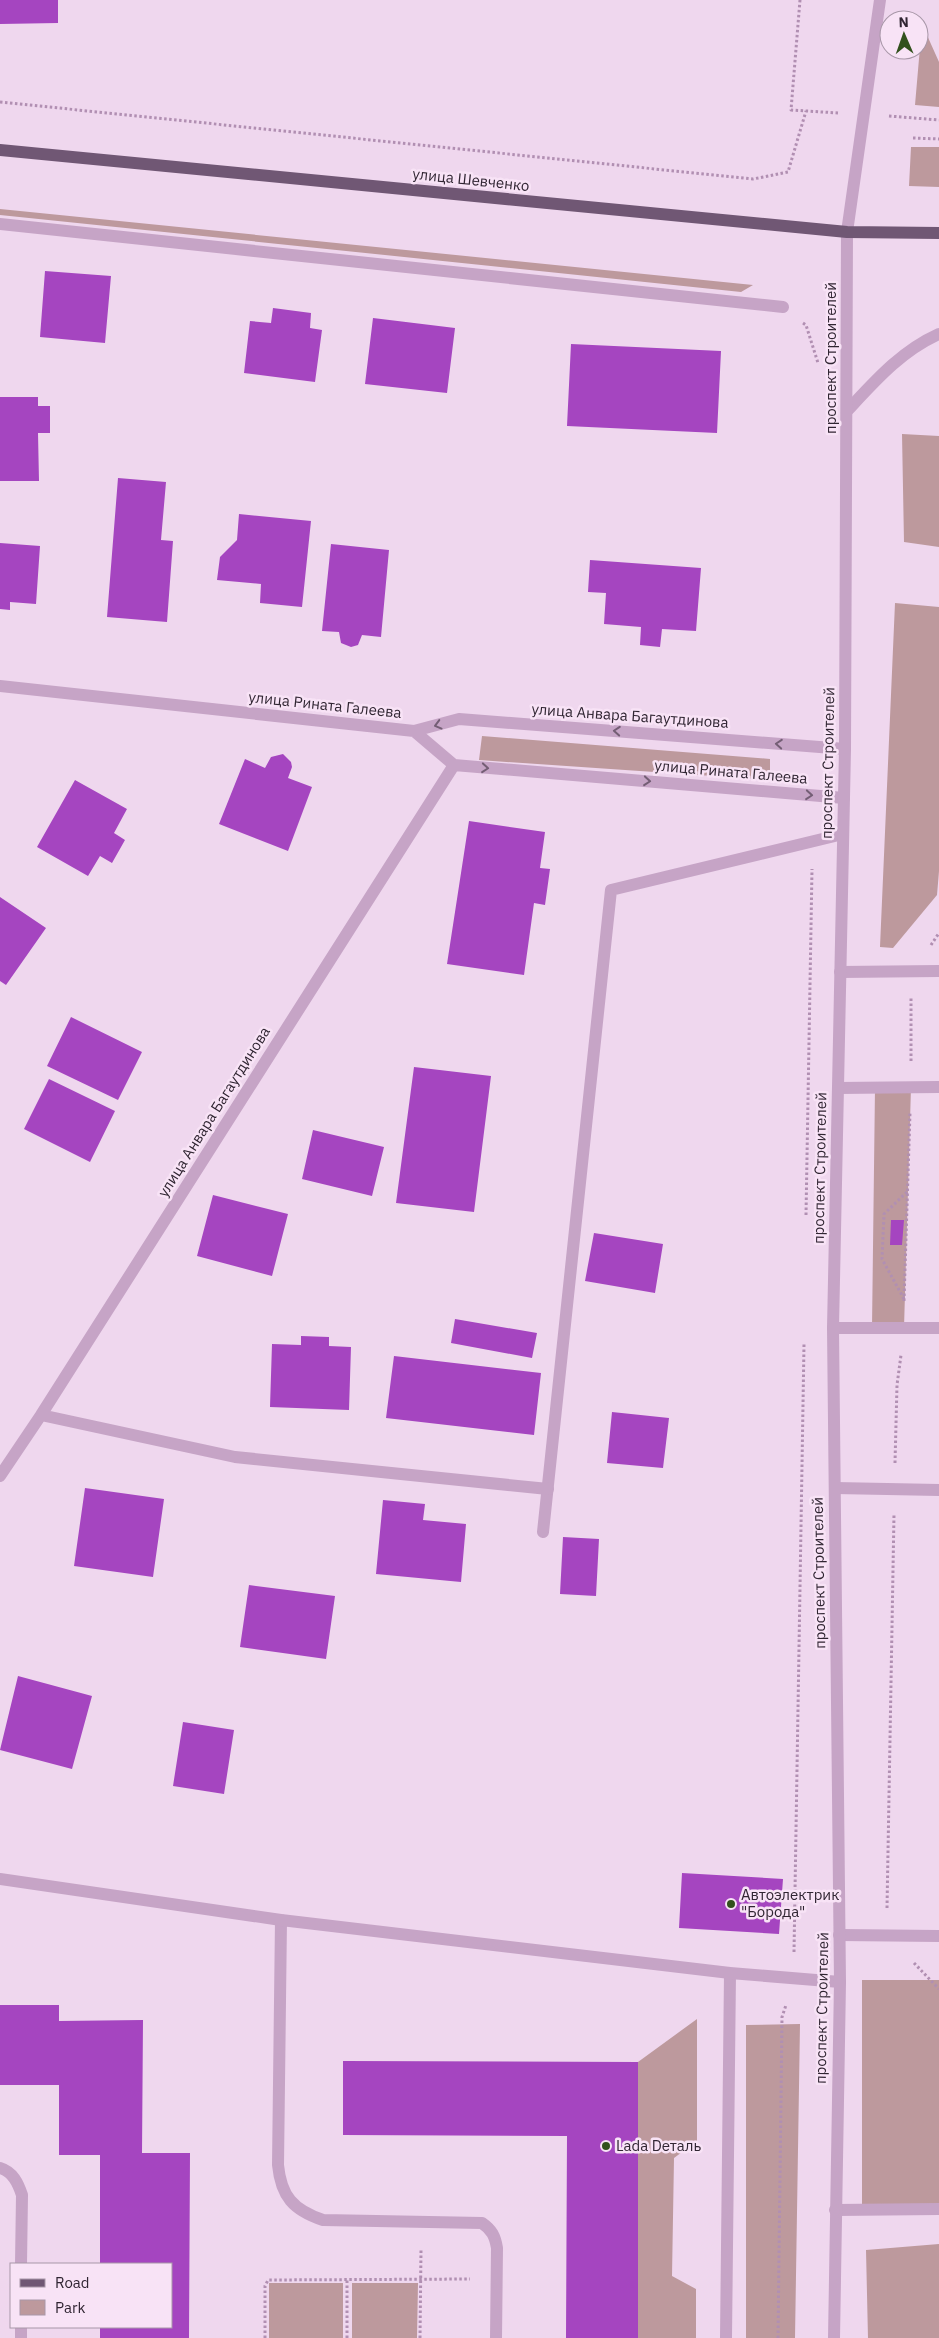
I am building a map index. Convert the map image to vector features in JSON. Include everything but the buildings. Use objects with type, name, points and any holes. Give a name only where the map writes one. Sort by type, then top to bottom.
[{"type":"main road","name":"улица Шевченко","points":[[0,150],[847,232],[939,233]]},
{"type":"street","name":"проспект Строителей","points":[[834,2338],[840,1982],[833,1328],[845,749],[848,411],[847,232],[880,0]]},
{"type":"street","points":[[0,224],[783,307]]},
{"type":"street","points":[[848,411],[891,364],[939,334]]},
{"type":"street","name":"улица Рината Галеева","points":[[0,686],[414,731],[454,765],[844,798]]},
{"type":"street","name":"улица Анвара Багаутдинова","points":[[414,731],[459,719],[845,749]]},
{"type":"street","name":"улица Анвара Багаутдинова","points":[[0,1476],[41,1415],[454,765]]},
{"type":"street","points":[[543,1532],[611,890],[843,834]]},
{"type":"street","points":[[840,972],[939,971]]},
{"type":"street","points":[[838,1088],[939,1087]]},
{"type":"street","points":[[833,1328],[939,1328]]},
{"type":"street","points":[[41,1415],[235,1457],[548,1489]]},
{"type":"street","points":[[835,1488],[939,1490]]},
{"type":"street","points":[[0,1879],[281,1920],[730,1973],[840,1982]]},
{"type":"street","points":[[281,1920],[278,2164],[284,2192],[294,2205],[306,2214],[323,2220],[482,2223],[495,2236],[497,2248],[496,2338]]},
{"type":"street","points":[[839,1935],[939,1936]]},
{"type":"street","points":[[726,2338],[730,1973]]},
{"type":"street","points":[[0,2168],[13,2176],[22,2195],[21,2263]]},
{"type":"street","points":[[835,2210],[939,2209]]},
{"type":"path","points":[[0,102],[753,179],[788,172],[806,110],[791,110],[800,0]]},
{"type":"path","points":[[911,118],[939,120]]},
{"type":"path","points":[[913,138],[939,139]]},
{"type":"path","points":[[783,307],[806,325],[819,372]]},
{"type":"path","points":[[806,1221],[812,842]]},
{"type":"path","points":[[908,1190],[904,1300],[882,1259],[884,1214],[908,1190]]},
{"type":"path","points":[[886,1935],[897,1385],[904,1328]]},
{"type":"path","points":[[778,2338],[782,2017],[794,1979],[804,1340]]},
{"type":"path","points":[[420,2221],[420,2338]]},
{"type":"path","points":[[347,2279],[347,2338]]},
{"type":"path","points":[[265,2338],[265,2286],[268,2280],[497,2279]]},
{"type":"green space","points":[[929,40],[939,62],[939,107],[915,105],[919,60],[929,60]]},
{"type":"green space","points":[[911,147],[939,147],[939,187],[909,186]]},
{"type":"green space","points":[[0,209],[753,285],[741,292],[0,215]]},
{"type":"green space","points":[[902,434],[939,436],[939,547],[904,542]]},
{"type":"green space","points":[[895,603],[939,607],[939,871],[937,895],[893,948],[880,947]]},
{"type":"green space","points":[[482,736],[770,759],[770,780],[479,760]]},
{"type":"green space","points":[[911,1087],[904,1328],[872,1328],[875,1088]]},
{"type":"green space","points":[[862,1980],[939,1980],[939,2209],[862,2210]]},
{"type":"green space","points":[[697,2019],[697,2141],[674,2158],[672,2276],[696,2289],[696,2338],[638,2338],[638,2062]]},
{"type":"green space","points":[[800,2024],[795,2338],[746,2338],[746,2025]]},
{"type":"green space","points":[[939,2244],[939,2338],[868,2338],[866,2250]]},
{"type":"green space","points":[[269,2283],[343,2283],[343,2338],[269,2338]]},
{"type":"green space","points":[[352,2283],[418,2283],[417,2338],[352,2338]]},
{"type":"place","name":"Автоэлектрик \"Борода\"","points":[[731,1904]]},
{"type":"place","name":"Lada Dеталь","points":[[606,2146]]}]
